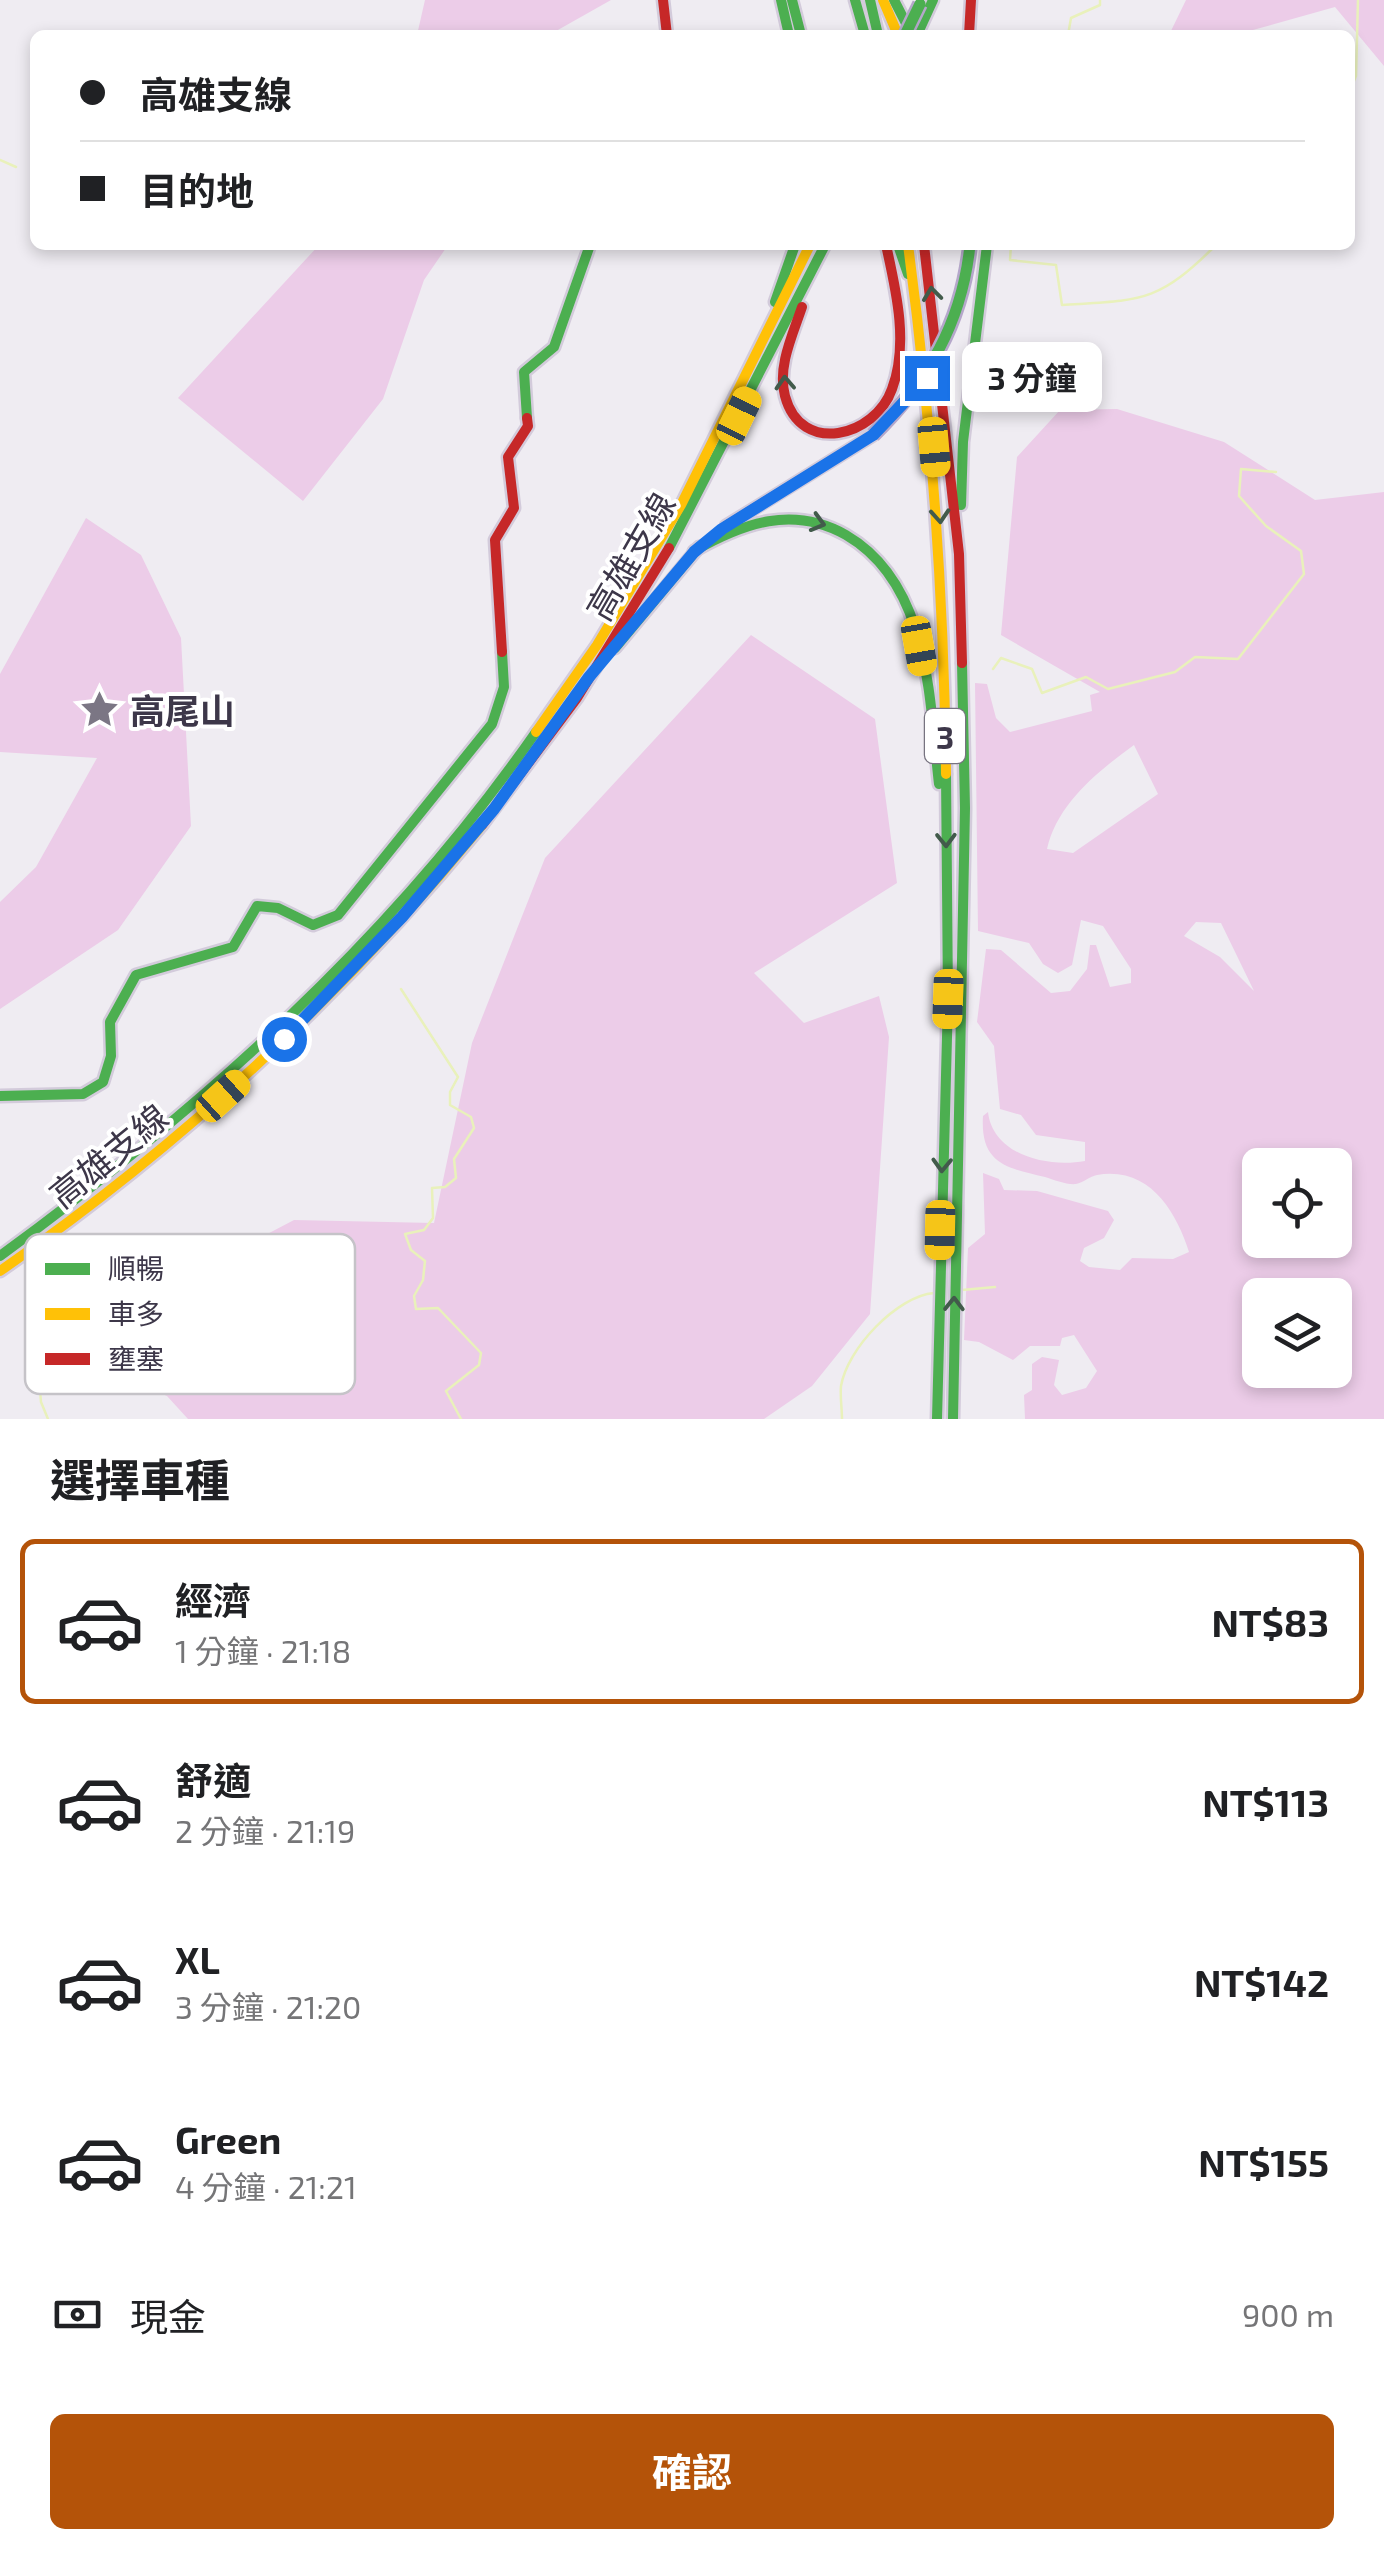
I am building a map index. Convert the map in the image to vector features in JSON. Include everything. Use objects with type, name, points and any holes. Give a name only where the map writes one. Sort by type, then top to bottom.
[{"type":"main road","points":[[664,0],[667,30]]},
{"type":"main road","points":[[782,0],[788,30]]},
{"type":"main road","points":[[792,0],[800,30]]},
{"type":"main road","points":[[855,0],[864,30]]},
{"type":"main road","points":[[870,0],[877,30]]},
{"type":"main road","points":[[883,0],[904,30]]},
{"type":"main road","points":[[894,0],[906,30]]},
{"type":"main road","points":[[969,30],[971,0]]},
{"type":"main road","points":[[911,30],[925,5]]},
{"type":"main road","points":[[0,1096],[83,1094],[103,1082],[111,1056],[110,1022],[136,975],[233,948],[256,906],[273,905],[310,926],[319,926],[338,915],[492,724],[504,687],[494,552],[496,540],[514,508],[508,457],[528,426],[524,372],[554,346],[588,250]]},
{"type":"main road","points":[[754,361],[753,348],[793,250]]},
{"type":"main road","name":"高雄支線","points":[[29,1234],[176,1121],[320,988],[405,896],[509,768],[598,641],[662,540],[808,250]]},
{"type":"main road","name":"高雄支線","points":[[50,1234],[142,1166],[304,1019],[402,917],[494,809],[634,608],[823,250]]},
{"type":"main road","points":[[811,278],[784,368],[786,398],[796,418],[814,431],[853,433],[875,421],[885,406],[897,367],[898,306],[887,250]]},
{"type":"main road","points":[[900,250],[916,294]]},
{"type":"main road","name":"3","points":[[909,250],[940,513],[948,999],[937,1419]]},
{"type":"main road","name":"3","points":[[925,250],[959,554],[965,808],[962,1154],[955,1229],[954,1419]]},
{"type":"main road","points":[[589,677],[694,552],[722,529],[873,435],[906,405],[945,344],[963,290],[969,250]]},
{"type":"main road","points":[[959,554],[963,442],[986,250]]},
{"type":"main road","points":[[694,552],[736,527],[798,518],[840,530],[882,561],[905,600],[919,646],[946,809]]},
{"type":"main road","name":"高雄支線","points":[[0,1256],[25,1237]]},
{"type":"main road","name":"高雄支線","points":[[0,1271],[25,1253]]},
{"type":"shaded area","points":[[425,0],[611,0],[558,30],[418,30]]},
{"type":"shaded area","points":[[1186,0],[1384,0],[1384,66],[1335,7],[1253,30],[1171,30]]},
{"type":"shaded area","points":[[314,250],[445,250],[424,280],[383,399],[303,501],[178,398]]},
{"type":"shaded area","points":[[1117,409],[1224,442],[1315,500],[1384,492],[1384,1419],[1025,1419],[1024,1395],[1032,1390],[1032,1364],[1042,1357],[1059,1360],[1054,1385],[1062,1395],[1086,1388],[1097,1371],[1074,1335],[1062,1338],[1060,1346],[1030,1346],[1013,1360],[979,1342],[964,1340],[968,1248],[985,1234],[983,1173],[999,1179],[1004,1190],[1037,1191],[1108,1211],[1114,1220],[1104,1238],[1084,1248],[1080,1261],[1089,1267],[1120,1270],[1132,1258],[1173,1259],[1189,1252],[1168,1207],[1146,1185],[1115,1174],[1069,1184],[1019,1170],[991,1154],[983,1132],[983,1116],[988,1112],[1000,1139],[1024,1155],[1055,1162],[1085,1161],[1085,1142],[1036,1135],[1021,1115],[1000,1109],[994,1046],[977,1022],[986,949],[1001,950],[1051,993],[1070,991],[1087,969],[1090,945],[1096,945],[1110,987],[1131,983],[1131,969],[1103,926],[1081,920],[1072,965],[1058,973],[1043,964],[1029,943],[978,931],[975,683],[987,684],[996,718],[1010,732],[1092,711],[1090,695],[1100,692],[1001,635],[1017,457],[1060,410]],"holes":[[[1134,745],[1158,794],[1073,853],[1047,849],[1069,803],[1093,777]],[[1196,922],[1221,923],[1254,991],[1220,957],[1184,936]]]},
{"type":"shaded area","points":[[86,518],[141,555],[181,638],[191,826],[118,930],[0,1009],[0,902],[36,867],[97,758],[0,752],[0,674]]},
{"type":"shaded area","points":[[751,635],[875,719],[897,883],[754,973],[804,1023],[879,996],[889,1037],[870,1314],[812,1386],[764,1419],[188,1419],[162,1394],[355,1394],[355,1234],[267,1234],[294,1220],[434,1223],[472,1043],[545,858]]},
{"type":"waterway","points":[[1069,30],[1071,18],[1100,5],[1100,0]]},
{"type":"waterway","points":[[1355,78],[1358,0]]},
{"type":"waterway","points":[[0,160],[16,167]]},
{"type":"waterway","points":[[1011,250],[1010,260],[1056,265],[1062,305],[1146,295],[1178,279],[1211,250]]},
{"type":"waterway","points":[[993,669],[1001,658],[1032,669],[1042,693],[1086,677],[1108,689],[1175,672],[1195,657],[1238,659],[1304,574],[1301,551],[1266,526],[1239,496],[1241,469],[1276,472]]},
{"type":"waterway","points":[[401,989],[458,1077],[450,1092],[450,1105],[471,1117],[474,1128],[454,1159],[456,1178],[445,1187],[432,1188],[433,1218],[424,1230],[405,1234],[411,1250],[425,1261],[423,1280],[414,1296],[416,1309],[438,1308],[481,1353],[479,1365],[446,1391],[461,1419]]},
{"type":"waterway","points":[[962,1290],[995,1287]]},
{"type":"waterway","points":[[842,1419],[841,1386],[863,1341],[890,1314],[920,1296],[934,1293]]},
{"type":"waterway","points":[[40,1394],[48,1419]]},
{"type":"traffic: fast","points":[[781,0],[788,30]]},
{"type":"traffic: fast","points":[[792,0],[800,30]]},
{"type":"traffic: fast","points":[[855,0],[864,30]]},
{"type":"traffic: fast","points":[[870,0],[877,30]]},
{"type":"traffic: fast","points":[[894,0],[909,30]]},
{"type":"traffic: fast","points":[[919,30],[933,0]]},
{"type":"traffic: fast","points":[[907,30],[920,4]]},
{"type":"traffic: fast","points":[[527,418],[524,372],[554,347],[588,250]]},
{"type":"traffic: fast","points":[[775,302],[793,250]]},
{"type":"traffic: fast","points":[[669,548],[822,250]]},
{"type":"traffic: fast","points":[[900,250],[908,274]]},
{"type":"traffic: fast","points":[[873,435],[910,393],[939,349],[959,300],[969,250]]},
{"type":"traffic: fast","points":[[961,505],[963,442],[986,250]]},
{"type":"traffic: fast","points":[[694,551],[731,532],[788,519],[826,526],[874,556],[895,582],[920,646],[939,784]]},
{"type":"traffic: fast","points":[[615,648],[699,547]]},
{"type":"traffic: fast","points":[[0,1096],[83,1094],[103,1082],[111,1056],[110,1022],[136,975],[233,947],[257,906],[278,908],[313,925],[338,915],[492,724],[504,687],[502,652]]},
{"type":"traffic: fast","points":[[953,1419],[965,808],[962,663]]},
{"type":"traffic: fast","points":[[29,1234],[149,1141],[290,1016],[420,880],[536,732]]},
{"type":"traffic: fast","points":[[937,1419],[948,999],[946,774]]},
{"type":"traffic: fast","points":[[0,1256],[25,1237]]},
{"type":"traffic: slow","points":[[883,0],[896,30]]},
{"type":"traffic: slow","points":[[536,732],[597,645],[681,505],[808,250]]},
{"type":"traffic: slow","points":[[909,250],[935,509],[946,774]]},
{"type":"traffic: slow","points":[[52,1234],[195,1120],[316,1008],[373,950],[482,825]]},
{"type":"traffic: slow","points":[[0,1271],[25,1253]]},
{"type":"traffic: jam","points":[[663,0],[666,30]]},
{"type":"traffic: jam","points":[[969,30],[971,0]]},
{"type":"traffic: jam","points":[[802,307],[784,362],[783,385],[793,415],[806,427],[821,433],[855,428],[883,406],[897,372],[899,317],[887,250]]},
{"type":"traffic: jam","points":[[925,250],[959,554],[962,663]]},
{"type":"traffic: jam","points":[[502,652],[495,540],[514,508],[508,457],[528,426],[527,418]]},
{"type":"traffic: jam","points":[[726,526],[873,435]]},
{"type":"traffic: jam","points":[[482,825],[577,698],[669,548]]},
{"type":"place","name":"高尾山","points":[[100,710]]},
{"type":"route","points":[[284,1039],[402,917],[494,809],[589,677],[694,552],[722,529],[873,435],[906,405],[927,378]]}]
